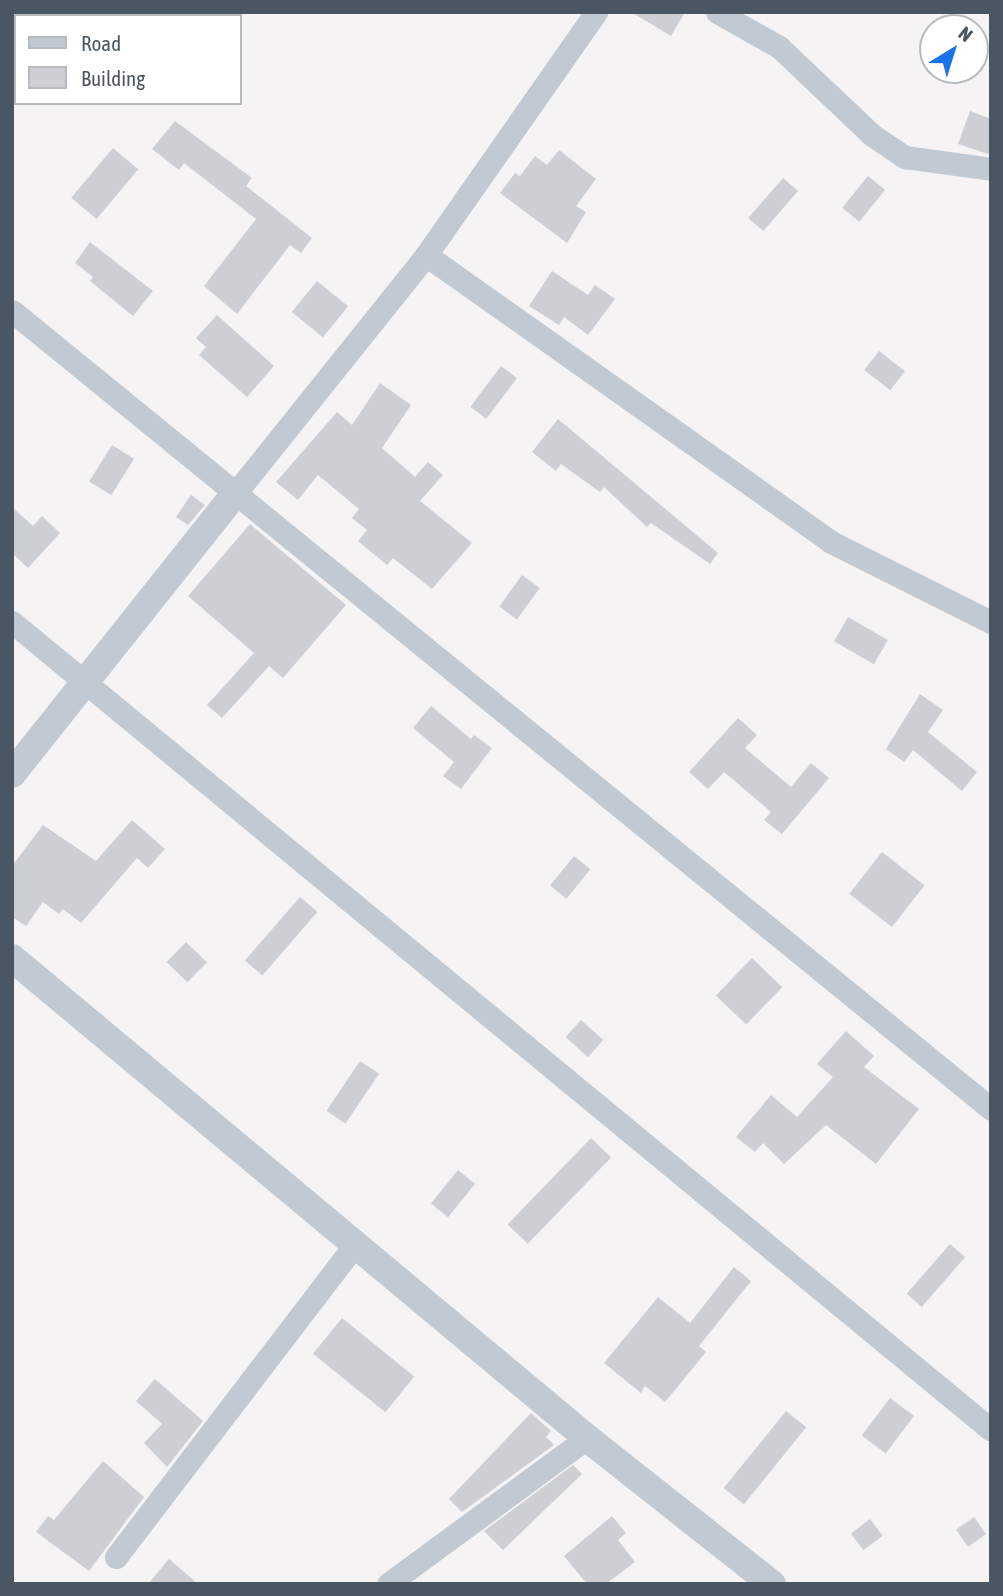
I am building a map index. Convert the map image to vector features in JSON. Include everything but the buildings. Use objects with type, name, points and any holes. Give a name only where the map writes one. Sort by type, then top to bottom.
[{"type":"street","points":[[12,774],[426,255],[596,12]]},
{"type":"street","points":[[717,12],[779,47],[872,135],[905,157],[991,169]]},
{"type":"street","points":[[426,255],[831,542],[991,622]]},
{"type":"street","points":[[12,311],[234,495],[991,1109]]},
{"type":"street","points":[[12,622],[991,1430]]},
{"type":"street","points":[[12,958],[587,1438],[772,1584]]},
{"type":"street","points":[[116,1557],[355,1244]]},
{"type":"street","points":[[388,1584],[587,1438]]}]
